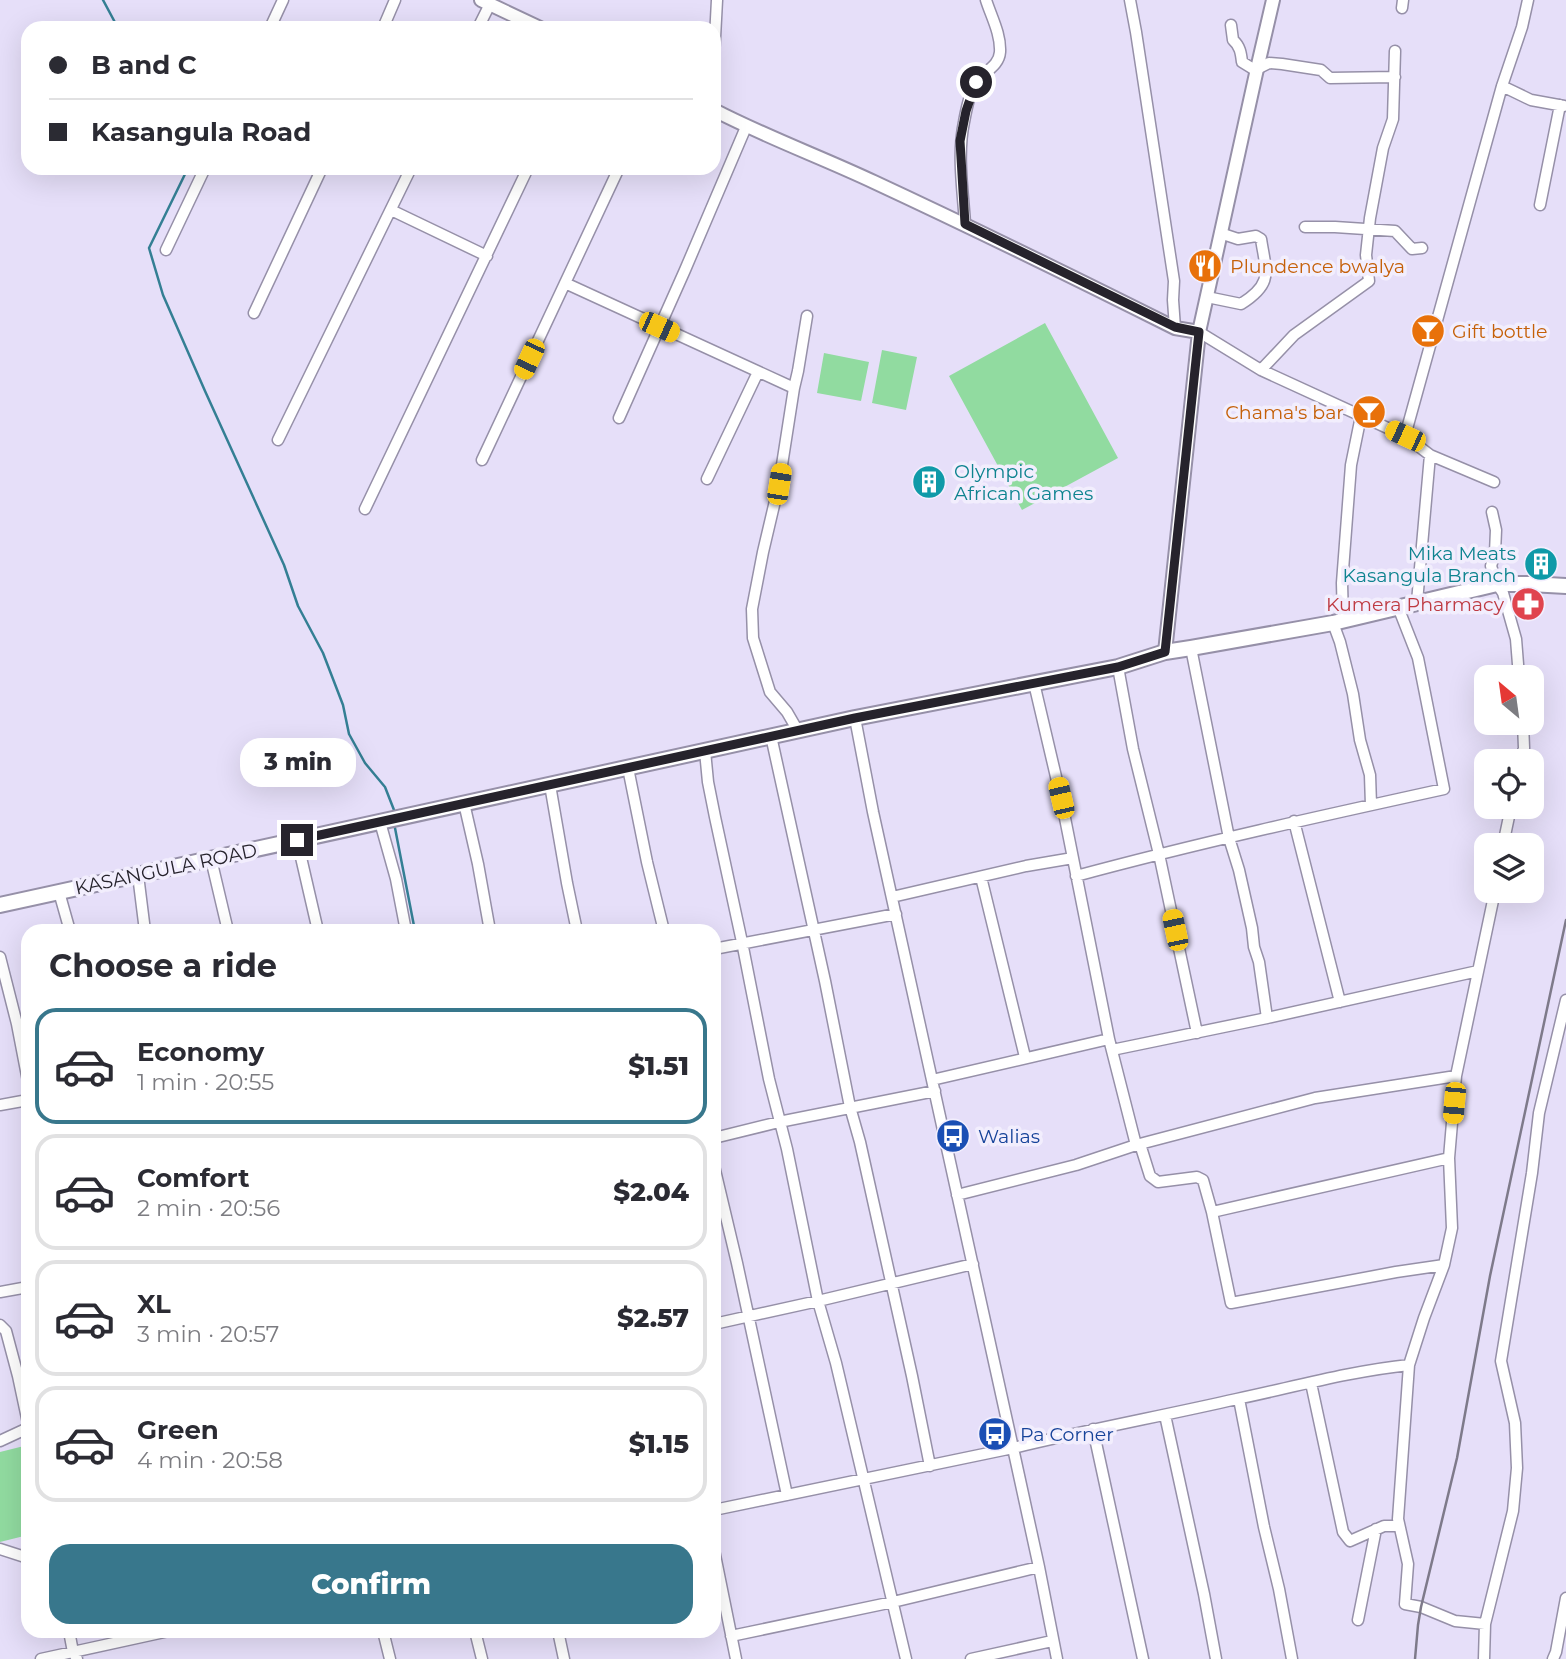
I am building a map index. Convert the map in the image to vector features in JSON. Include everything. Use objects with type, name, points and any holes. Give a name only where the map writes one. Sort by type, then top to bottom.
[{"type":"main road","name":"KASANGULA ROAD","points":[[0,905],[771,736],[1118,667],[1165,652],[1338,621],[1497,584],[1566,586]]},
{"type":"street","points":[[273,21],[283,0]]},
{"type":"street","points":[[386,21],[395,0]]},
{"type":"street","points":[[716,21],[717,0]]},
{"type":"street","points":[[965,224],[960,141],[963,123],[976,82],[990,70],[999,58],[1000,50],[998,34],[986,0]]},
{"type":"street","points":[[1130,0],[1174,281],[1175,327]]},
{"type":"street","points":[[1165,652],[1199,332],[1273,0]]},
{"type":"street","points":[[1405,436],[1528,0]]},
{"type":"street","points":[[480,21],[486,2],[525,21]]},
{"type":"street","points":[[1231,25],[1233,40],[1241,53],[1242,62],[1256,69]]},
{"type":"street","points":[[1261,370],[1294,335],[1369,281],[1366,255],[1370,218],[1383,148],[1393,119],[1395,51]]},
{"type":"street","points":[[1256,69],[1269,63],[1321,70],[1330,79],[1395,77]]},
{"type":"street","points":[[1502,86],[1531,100],[1563,106],[1540,205]]},
{"type":"street","points":[[721,114],[965,224],[1175,327],[1199,332],[1261,370],[1405,436],[1430,455],[1494,482]]},
{"type":"street","points":[[619,418],[746,127]]},
{"type":"street","points":[[166,250],[202,175]]},
{"type":"street","points":[[254,313],[319,175]]},
{"type":"street","points":[[278,440],[408,175]]},
{"type":"street","points":[[365,509],[525,175]]},
{"type":"street","points":[[482,460],[616,175]]},
{"type":"street","points":[[391,210],[487,256]]},
{"type":"street","points":[[1305,227],[1395,231],[1412,249],[1422,248]]},
{"type":"street","points":[[1207,297],[1241,304],[1264,285],[1266,279],[1261,239],[1255,236],[1238,239],[1220,233]]},
{"type":"street","points":[[565,283],[793,388]]},
{"type":"street","points":[[798,731],[787,712],[770,692],[753,638],[752,609],[779,484],[807,316]]},
{"type":"street","points":[[707,479],[758,372]]},
{"type":"street","points":[[1361,416],[1351,465],[1338,621],[1360,740],[1370,775],[1371,805]]},
{"type":"street","points":[[1417,602],[1430,455]]},
{"type":"street","points":[[1492,512],[1496,530],[1492,566],[1517,639],[1518,665]]},
{"type":"street","points":[[1076,876],[1294,821],[1444,789],[1418,658],[1398,607]]},
{"type":"street","points":[[1191,648],[1229,838],[1239,870],[1259,962],[1267,1018]]},
{"type":"street","points":[[1118,667],[1133,750],[1159,854],[1197,1033]]},
{"type":"street","points":[[1034,684],[1061,798],[1109,1039],[1138,1144],[1153,1180],[1158,1182],[1197,1177],[1203,1180],[1231,1303],[1444,1265]]},
{"type":"street","points":[[855,718],[1039,1567],[1056,1659]]},
{"type":"street","points":[[771,736],[930,1466]]},
{"type":"street","points":[[705,751],[708,782],[769,1079],[787,1149],[818,1301],[836,1363],[906,1659]]},
{"type":"street","points":[[628,768],[662,924]]},
{"type":"street","points":[[550,785],[576,924]]},
{"type":"street","points":[[464,803],[489,924]]},
{"type":"street","points":[[1294,821],[1340,1002]]},
{"type":"street","points":[[380,822],[396,879],[405,924]]},
{"type":"street","points":[[297,840],[316,924]]},
{"type":"street","points":[[892,897],[1073,858]]},
{"type":"street","points":[[211,859],[226,924]]},
{"type":"street","points":[[138,875],[144,924]]},
{"type":"street","points":[[981,877],[1025,1057]]},
{"type":"street","points":[[59,892],[68,924]]},
{"type":"street","points":[[1485,1624],[1455,1621],[1421,1606],[1405,1604],[1408,1564],[1398,1526],[1409,1365],[1444,1265],[1452,1228],[1449,1158],[1456,1076],[1492,903]]},
{"type":"street","points":[[721,947],[896,914]]},
{"type":"street","points":[[0,957],[21,1042]]},
{"type":"street","points":[[1112,1050],[1478,971]]},
{"type":"street","points":[[1484,1659],[1485,1624],[1513,1511],[1517,1468],[1515,1423],[1501,1361],[1532,1173],[1539,1113],[1566,1000]]},
{"type":"street","points":[[932,1080],[1109,1039]]},
{"type":"street","points":[[957,1195],[1076,1165],[1138,1144],[1315,1098],[1456,1076]]},
{"type":"street","points":[[721,1136],[935,1091]]},
{"type":"street","points":[[0,1105],[21,1101]]},
{"type":"street","points":[[1212,1212],[1449,1158]]},
{"type":"street","points":[[721,1197],[787,1495]]},
{"type":"street","points":[[721,1322],[973,1264]]},
{"type":"street","points":[[0,1292],[21,1288]]},
{"type":"street","points":[[0,1325],[6,1331],[21,1370]]},
{"type":"street","points":[[721,1509],[930,1466],[1338,1375],[1409,1365]]},
{"type":"street","points":[[1311,1383],[1346,1538],[1350,1541],[1384,1526],[1398,1526]]},
{"type":"street","points":[[1239,1399],[1292,1659]]},
{"type":"street","points":[[1165,1415],[1216,1659]]},
{"type":"street","points":[[0,1441],[21,1429]]},
{"type":"street","points":[[1093,1429],[1143,1659]]},
{"type":"street","points":[[1358,1620],[1376,1529]]},
{"type":"street","points":[[0,1549],[21,1556]]},
{"type":"street","points":[[731,1636],[893,1602],[1039,1567]]},
{"type":"street","points":[[721,1585],[736,1659]]},
{"type":"street","points":[[1553,1659],[1566,1598]]},
{"type":"street","points":[[71,1638],[75,1656]]},
{"type":"street","points":[[41,1659],[75,1656],[143,1638]]},
{"type":"street","points":[[385,1638],[390,1659]]},
{"type":"street","points":[[477,1638],[482,1659]]},
{"type":"street","points":[[560,1638],[564,1659]]},
{"type":"street","points":[[971,1659],[1052,1641]]},
{"type":"green space","points":[[1045,323],[1118,458],[1022,510],[949,376]]},
{"type":"green space","points":[[882,350],[917,357],[906,410],[872,403]]},
{"type":"green space","points":[[824,353],[869,362],[861,401],[817,393]]},
{"type":"green space","points":[[21,1447],[21,1537],[0,1542],[0,1452]]},
{"type":"waterway","points":[[103,0],[114,21]]},
{"type":"waterway","points":[[185,175],[149,248],[163,295],[284,565],[298,606],[323,653],[343,705],[349,734],[365,763],[385,787],[394,810]]},
{"type":"waterway","points":[[395,828],[414,924]]},
{"type":"railway","points":[[1415,1659],[1421,1607],[1457,1458],[1490,1276],[1566,920]]},
{"type":"place","name":"Plundence bwalya","points":[[1205,266]]},
{"type":"place","name":"Gift bottle","points":[[1428,331]]},
{"type":"place","name":"Chama's bar","points":[[1369,412]]},
{"type":"place","name":"Olympic African Games","points":[[929,482]]},
{"type":"place","name":"Mika Meats Kasangula Branch","points":[[1541,564]]},
{"type":"place","name":"Kumera Pharmacy","points":[[1528,604]]},
{"type":"place","name":"Walias","points":[[953,1136]]},
{"type":"place","name":"Pa Corner","points":[[995,1434]]},
{"type":"route","points":[[297,840],[855,718],[1118,667],[1165,652],[1199,332],[1175,327],[965,224],[960,141],[976,82]]}]
